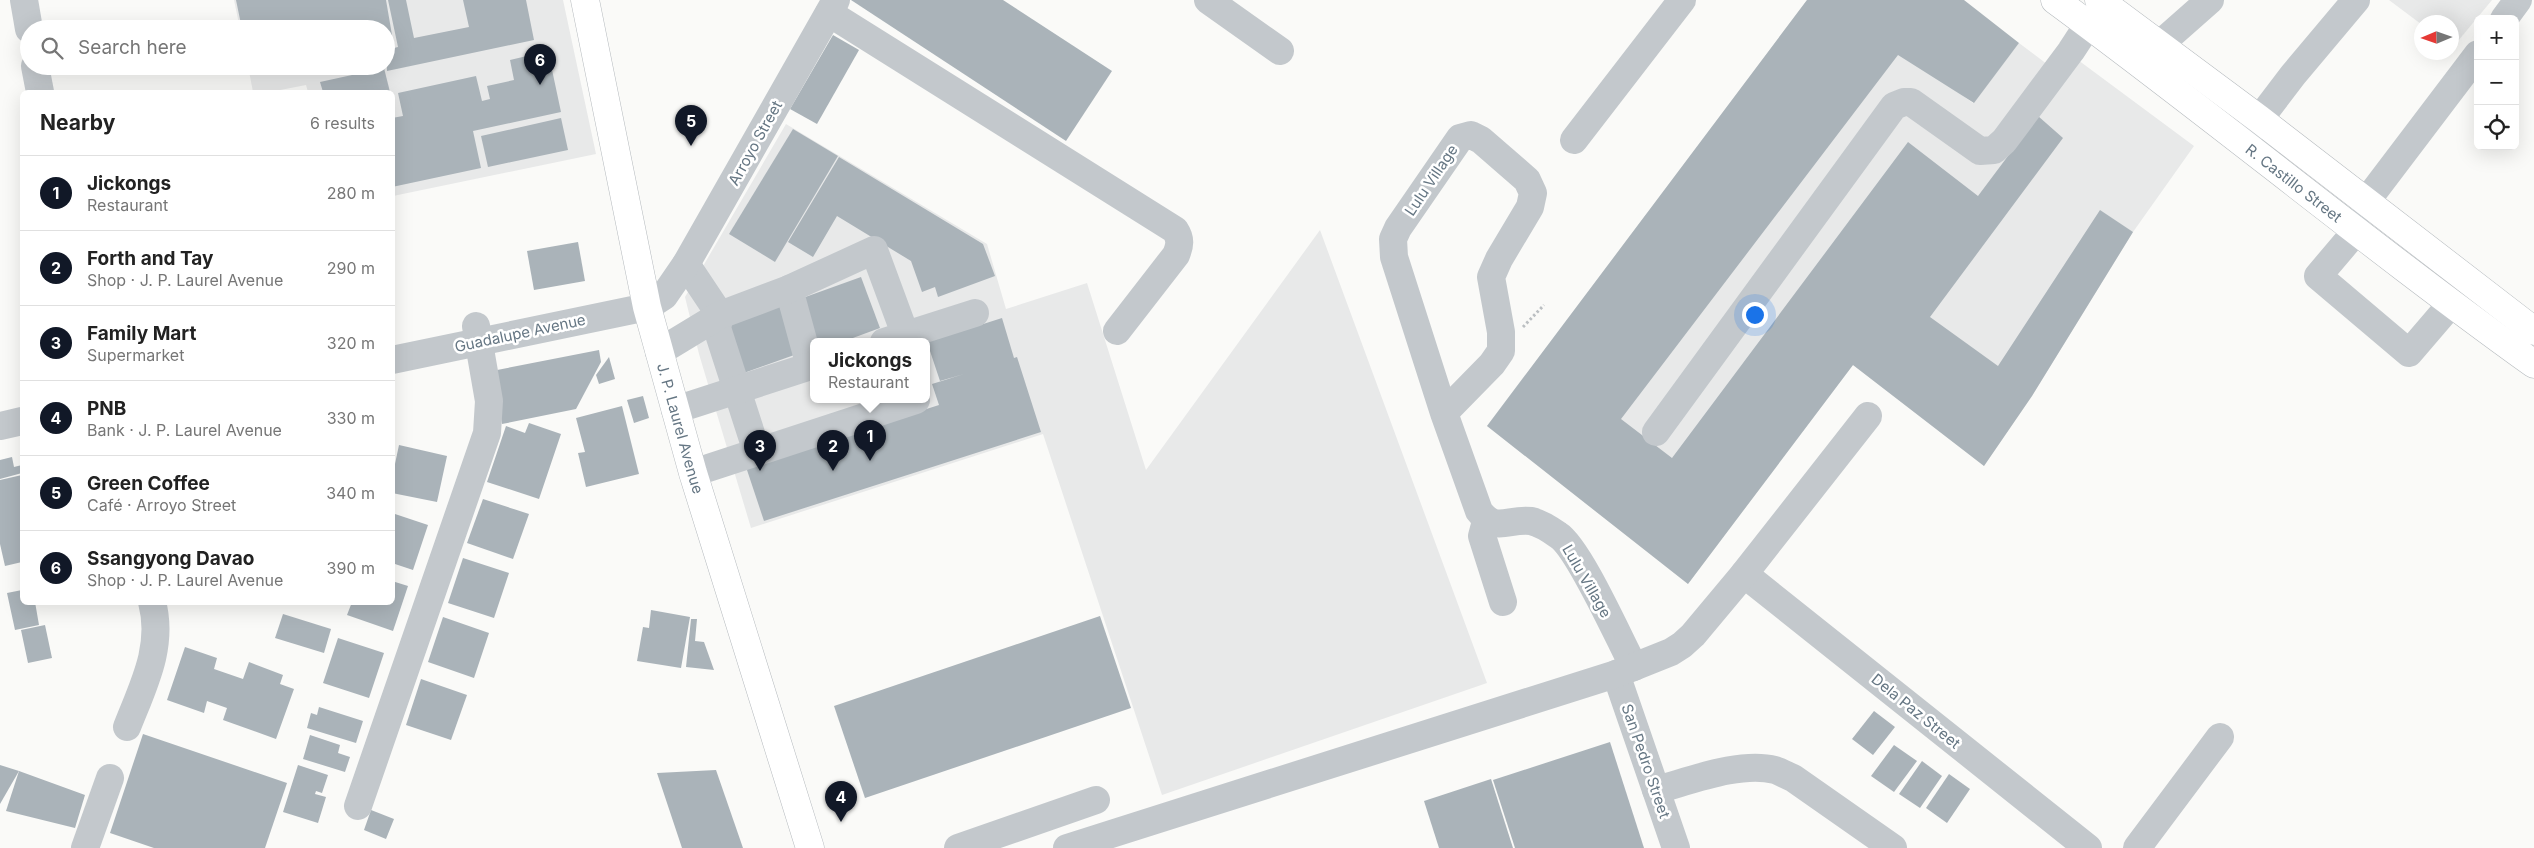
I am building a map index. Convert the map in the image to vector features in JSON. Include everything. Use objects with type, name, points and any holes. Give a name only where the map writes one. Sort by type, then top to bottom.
[{"type":"main road","name":"J. P. Laurel Avenue","points":[[585,0],[646,299],[659,352],[693,473],[810,848]]},
{"type":"main road","name":"R. Castillo Street","points":[[2055,0],[2097,9],[2159,45],[2259,119],[2534,331]]},
{"type":"main road","name":"R. Castillo Street","points":[[2097,9],[2138,63],[2451,304],[2534,364]]},
{"type":"street","points":[[24,0],[27,20]]},
{"type":"street","points":[[1208,0],[1280,51]]},
{"type":"street","points":[[1574,140],[1682,0]]},
{"type":"street","points":[[2138,63],[2210,0]]},
{"type":"street","points":[[2242,142],[2356,0]]},
{"type":"street","points":[[2507,15],[2518,0]]},
{"type":"street","points":[[832,6],[1175,230],[1179,236],[1180,245],[1176,255],[1117,331]]},
{"type":"street","name":"Arroyo Street","points":[[646,299],[664,296],[680,274],[832,6]]},
{"type":"street","points":[[1656,432],[1894,106],[1904,102],[1911,102],[1980,151],[1994,150],[2004,141],[2097,9]]},
{"type":"street","points":[[2366,203],[2474,59]]},
{"type":"street","points":[[37,75],[40,90]]},
{"type":"street","name":"Lulu Village","points":[[1444,413],[1492,364],[1500,351],[1501,332],[1491,277],[1499,259],[1530,207],[1533,193],[1527,180],[1481,140],[1471,135],[1460,138],[1398,228],[1394,239],[1394,257],[1444,413],[1473,498],[1486,521],[1499,524],[1530,521],[1561,536],[1583,567],[1625,670]]},
{"type":"street","points":[[2357,230],[2318,276],[2409,353],[2451,304]]},
{"type":"street","points":[[659,352],[720,315],[789,289],[874,250],[898,338]]},
{"type":"street","points":[[680,274],[720,315]]},
{"type":"street","points":[[789,289],[810,359]]},
{"type":"street","name":"Guadalupe Avenue","points":[[395,359],[478,334],[646,299]]},
{"type":"street","points":[[904,338],[975,312]]},
{"type":"street","points":[[720,315],[717,328],[757,452]]},
{"type":"street","points":[[358,806],[487,433],[489,401],[478,334]]},
{"type":"street","name":"Guadalupe Avenue","points":[[395,344],[478,334]]},
{"type":"street","points":[[675,410],[810,367]]},
{"type":"street","points":[[693,473],[907,403]]},
{"type":"street","points":[[1067,848],[1625,670],[1682,645],[1744,574],[1868,416]]},
{"type":"street","points":[[0,426],[20,421]]},
{"type":"street","points":[[0,442],[20,437]]},
{"type":"street","points":[[1486,521],[1482,536],[1503,602]]},
{"type":"street","name":"Dela Paz Street","points":[[1744,574],[2088,848]]},
{"type":"street","points":[[127,726],[155,651],[157,625],[153,605]]},
{"type":"street","name":"San Pedro Street","points":[[1625,670],[1656,790],[1676,848]]},
{"type":"street","points":[[2137,848],[2220,736]]},
{"type":"street","points":[[1656,790],[1723,771],[1753,768],[1775,770],[1793,778],[1893,848]]},
{"type":"street","points":[[85,848],[110,778]]},
{"type":"street","points":[[958,848],[1096,800]]},
{"type":"shaded area","points":[[234,0],[563,0],[596,154],[395,196],[395,90],[307,90],[306,85],[280,90],[253,90],[250,75],[395,75],[395,20],[238,20]]},
{"type":"shaded area","points":[[1807,0],[1826,0],[1973,103],[2019,43],[2064,77],[2078,60],[2194,146],[2133,232],[2032,396],[1984,466],[1853,365],[1688,584],[1487,426]]},
{"type":"shaded area","points":[[2389,0],[2492,0],[2480,15],[2474,15],[2474,22],[2459,40],[2459,15],[2414,15],[2414,19]]},
{"type":"shaded area","points":[[786,124],[987,244],[1006,309],[1087,283],[1146,470],[1320,230],[1487,683],[1162,795],[1043,434],[751,528],[699,354],[685,297]]},
{"type":"building","points":[[236,0],[386,0],[389,20],[240,20]]},
{"type":"building","points":[[388,0],[406,0],[414,38],[469,27],[463,0],[526,0],[534,40],[395,69],[395,48],[398,47],[395,20],[392,20]]},
{"type":"building","points":[[851,0],[1003,0],[1112,71],[1066,141]]},
{"type":"building","points":[[1807,0],[1964,0],[2019,43],[1974,103],[1898,55],[1621,419],[1672,458],[1908,142],[1978,196],[2038,116],[2063,138],[1930,317],[1998,366],[2100,210],[2133,232],[2032,396],[1984,466],[1853,365],[1688,584],[1487,426]]},
{"type":"building","points":[[833,35],[859,50],[817,124],[790,109]]},
{"type":"building","points":[[548,51],[561,112],[473,131],[481,168],[395,186],[395,117],[403,116],[398,93],[476,76],[482,101],[490,99],[487,86],[514,80],[510,60]]},
{"type":"building","points":[[352,75],[386,75],[390,90],[322,90],[320,82]]},
{"type":"building","points":[[561,118],[568,150],[488,167],[481,136]]},
{"type":"building","points":[[793,129],[838,156],[775,262],[729,234]]},
{"type":"building","points":[[839,157],[983,244],[995,276],[938,297],[935,287],[922,292],[911,261],[837,216],[813,257],[788,242]]},
{"type":"building","points":[[578,242],[585,281],[534,290],[527,251]]},
{"type":"building","points":[[861,277],[880,328],[853,338],[811,338],[797,300]]},
{"type":"building","points":[[778,302],[797,354],[741,374],[723,322]]},
{"type":"building","points":[[1002,318],[1014,358],[1017,357],[1041,432],[764,521],[746,467],[939,405],[932,384],[964,374],[940,381],[930,351],[930,341]]},
{"type":"building","points":[[599,350],[601,362],[576,409],[502,424],[492,371]]},
{"type":"building","points":[[609,357],[615,379],[599,384],[596,375]]},
{"type":"building","points":[[643,396],[649,418],[634,423],[627,400]]},
{"type":"building","points":[[622,406],[639,474],[586,487],[578,453],[585,452],[576,418]]},
{"type":"building","points":[[529,423],[561,434],[539,499],[487,482],[506,426],[525,433]]},
{"type":"building","points":[[399,445],[447,456],[437,502],[395,494],[395,464]]},
{"type":"building","points":[[12,457],[14,467],[20,466],[20,474],[0,479],[0,460]]},
{"type":"building","points":[[20,475],[20,562],[5,566],[0,544],[0,480]]},
{"type":"building","points":[[483,499],[529,514],[513,559],[467,543]]},
{"type":"building","points":[[395,514],[428,525],[413,570],[395,564]]},
{"type":"building","points":[[463,558],[509,573],[494,618],[448,603]]},
{"type":"building","points":[[395,582],[408,586],[393,631],[347,615],[351,605],[395,605]]},
{"type":"building","points":[[20,590],[20,605],[36,605],[39,625],[15,630],[7,593]]},
{"type":"building","points":[[651,610],[690,617],[681,668],[637,661],[643,627],[649,628]]},
{"type":"building","points":[[283,614],[331,629],[324,653],[275,638]]},
{"type":"building","points":[[1100,616],[1131,708],[865,798],[834,706]]},
{"type":"building","points":[[443,617],[489,633],[474,678],[428,662]]},
{"type":"building","points":[[691,619],[697,619],[695,641],[704,642],[714,670],[686,667]]},
{"type":"building","points":[[45,625],[52,658],[28,663],[21,630]]},
{"type":"building","points":[[338,638],[384,653],[369,698],[323,683]]},
{"type":"building","points":[[185,647],[217,658],[214,669],[243,679],[249,662],[283,675],[280,684],[294,689],[276,739],[223,720],[227,708],[207,701],[204,713],[167,700]]},
{"type":"building","points":[[421,679],[467,695],[451,740],[406,725]]},
{"type":"building","points":[[319,707],[363,721],[356,743],[307,728],[311,713],[317,715]]},
{"type":"building","points":[[1874,711],[1895,727],[1873,755],[1852,739]]},
{"type":"building","points":[[143,734],[287,783],[265,848],[154,848],[110,833]]},
{"type":"building","points":[[310,735],[340,745],[338,753],[350,757],[345,772],[303,759]]},
{"type":"building","points":[[1610,742],[1644,848],[1515,848],[1493,780]]},
{"type":"building","points":[[1894,745],[1917,761],[1894,792],[1871,776]]},
{"type":"building","points":[[1922,761],[1942,776],[1920,808],[1899,794]]},
{"type":"building","points":[[0,765],[19,771],[0,804]]},
{"type":"building","points":[[298,765],[328,775],[322,793],[316,791],[315,794],[326,797],[318,823],[283,812]]},
{"type":"building","points":[[716,770],[743,848],[682,848],[657,773]]},
{"type":"building","points":[[19,771],[85,795],[75,828],[6,811]]},
{"type":"building","points":[[1949,774],[1970,789],[1947,823],[1926,808]]},
{"type":"building","points":[[1491,779],[1513,848],[1439,848],[1424,801]]},
{"type":"building","points":[[371,810],[394,819],[386,839],[364,830]]},
{"type":"place","name":"Ssangyong Davao","points":[[540,85]]},
{"type":"place","name":"Green Coffee","points":[[691,146]]},
{"type":"place","name":"Jickongs","points":[[870,461]]},
{"type":"place","name":"Family Mart","points":[[760,471]]},
{"type":"place","name":"Forth and Tay","points":[[833,471]]},
{"type":"place","name":"PNB","points":[[841,822]]}]
